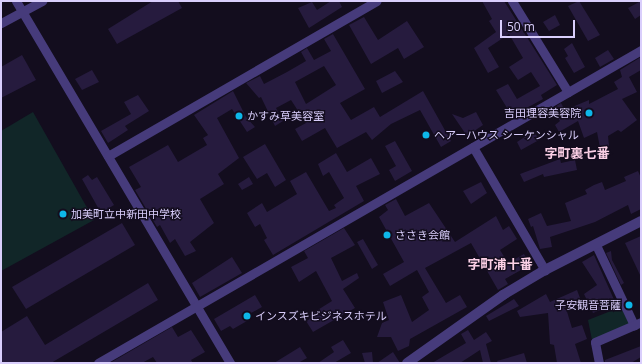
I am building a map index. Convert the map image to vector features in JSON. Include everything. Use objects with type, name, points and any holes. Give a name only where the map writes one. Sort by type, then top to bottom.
[{"type":"street","points":[[16,1],[230,363]]},
{"type":"street","points":[[1,23],[22,10],[42,1]]},
{"type":"street","points":[[108,156],[377,1]]},
{"type":"street","points":[[512,1],[568,92]]},
{"type":"street","points":[[98,363],[641,50]]},
{"type":"street","points":[[473,147],[545,270]]},
{"type":"street","points":[[407,363],[503,295],[545,270],[641,222]]},
{"type":"street","points":[[596,245],[638,324],[596,342],[599,363]]},
{"type":"green space","points":[[33,112],[94,220],[1,271],[1,131]]},
{"type":"green space","points":[[621,307],[630,325],[592,340],[588,320]]},
{"type":"building","points":[[153,1],[178,1],[182,8],[117,44],[108,29]]},
{"type":"building","points":[[331,1],[339,1],[342,7],[309,28],[298,8],[312,2],[317,10]]},
{"type":"building","points":[[482,1],[504,1],[557,85],[541,95],[543,99],[512,116],[496,90],[508,84],[517,99],[540,86],[531,72],[518,80],[509,67],[523,58],[509,34],[488,48],[499,67],[488,73],[474,48],[496,32],[489,21],[492,19]]},
{"type":"building","points":[[579,1],[600,35],[588,41],[568,6]]},
{"type":"building","points":[[641,1],[641,15],[635,19],[628,8]]},
{"type":"building","points":[[555,15],[560,25],[549,31],[543,22]]},
{"type":"building","points":[[364,17],[378,40],[407,21],[424,47],[404,59],[398,48],[371,64],[349,25]]},
{"type":"building","points":[[333,34],[365,89],[340,103],[351,120],[374,107],[380,117],[423,91],[451,141],[441,147],[420,110],[391,124],[372,140],[366,132],[337,148],[325,128],[302,141],[295,129],[306,123],[291,100],[276,108],[283,121],[275,126],[261,97],[259,98],[246,83],[260,76],[264,84],[287,72],[306,61],[301,52],[307,48],[314,60],[331,51],[324,39]],"holes":[[[324,66],[336,85],[306,104],[295,82]]]},
{"type":"building","points":[[572,43],[585,67],[574,73],[565,58],[568,56],[564,49]]},
{"type":"building","points":[[608,50],[614,59],[600,67],[595,58]]},
{"type":"building","points":[[22,55],[36,80],[1,98],[1,67]]},
{"type":"building","points":[[641,57],[641,70],[629,77],[637,92],[622,99],[637,120],[621,132],[618,130],[608,136],[609,146],[600,148],[597,132],[584,138],[578,121],[559,132],[555,125],[560,121],[552,109],[561,103],[565,110],[589,100],[589,104],[618,89],[614,82],[622,77],[620,70]]},
{"type":"building","points":[[92,70],[99,82],[82,90],[75,79]]},
{"type":"building","points":[[395,71],[403,82],[382,93],[376,81]]},
{"type":"building","points":[[233,91],[246,117],[255,127],[247,132],[232,109],[217,118],[239,158],[218,174],[224,184],[200,199],[214,223],[190,242],[196,251],[185,256],[175,239],[170,243],[160,225],[157,227],[135,190],[141,187],[129,167],[168,145],[178,162],[207,145],[203,138],[208,135],[194,115]]},
{"type":"building","points":[[138,95],[149,111],[125,126],[128,130],[108,143],[101,131],[131,114],[124,102]]},
{"type":"building","points":[[476,112],[483,125],[467,136],[452,114],[463,118]]},
{"type":"building","points":[[534,131],[539,140],[521,150],[517,142]]},
{"type":"building","points":[[395,141],[412,171],[395,181],[389,170],[396,166],[385,146]]},
{"type":"building","points":[[265,144],[286,180],[275,187],[267,173],[257,179],[243,157]]},
{"type":"building","points":[[336,153],[347,172],[371,158],[380,174],[356,186],[364,201],[273,255],[264,240],[267,238],[260,224],[255,227],[247,213],[262,203],[267,212],[297,194],[290,181],[306,172],[329,211],[336,208],[334,205],[344,198],[329,172],[323,176],[318,164]]},
{"type":"building","points":[[560,159],[561,163],[575,160],[577,170],[544,177],[543,174],[524,182],[520,174]]},
{"type":"building","points":[[638,171],[641,178],[641,209],[631,214],[628,205],[595,222],[550,237],[552,247],[540,249],[533,226],[531,227],[528,219],[541,213],[547,226],[571,221],[565,203],[587,194],[585,190],[594,185],[602,182],[605,190],[626,181],[624,177]]},
{"type":"building","points":[[88,175],[92,180],[97,177],[114,205],[101,213],[82,179]]},
{"type":"building","points":[[249,177],[253,184],[242,190],[238,184]]},
{"type":"building","points":[[481,182],[487,193],[471,204],[463,191]]},
{"type":"building","points":[[396,199],[405,216],[429,203],[455,242],[496,216],[503,230],[509,226],[517,239],[500,250],[508,263],[524,254],[530,265],[505,279],[508,284],[498,290],[471,243],[425,268],[446,303],[460,295],[467,307],[410,339],[409,346],[398,351],[391,337],[377,337],[382,323],[389,320],[383,302],[401,295],[412,322],[429,310],[422,297],[429,292],[417,270],[390,286],[383,274],[404,262],[379,217],[388,210],[385,205]]},
{"type":"building","points":[[122,223],[135,245],[26,309],[12,287]]},
{"type":"building","points":[[344,228],[355,245],[331,258],[342,281],[357,273],[359,278],[343,289],[355,308],[313,332],[306,321],[310,319],[308,316],[332,301],[316,271],[299,282],[291,267],[308,258],[304,251]]},
{"type":"building","points":[[641,236],[641,277],[625,243]]},
{"type":"building","points":[[363,239],[378,265],[372,269],[357,242]]},
{"type":"building","points":[[611,251],[612,260],[624,283],[621,285],[606,253]]},
{"type":"building","points":[[594,255],[616,304],[593,313],[584,294],[597,285],[582,262]]},
{"type":"building","points":[[232,257],[242,273],[200,297],[192,283]]},
{"type":"building","points":[[148,283],[158,300],[51,363],[1,363],[1,332],[27,316],[45,345]]},
{"type":"building","points":[[577,290],[580,298],[565,305],[572,328],[582,325],[587,339],[575,344],[581,363],[557,363],[554,345],[550,344],[548,313],[520,317],[517,311],[546,294],[550,302]]},
{"type":"building","points":[[255,295],[262,307],[244,317],[247,321],[233,329],[230,326],[221,331],[214,319]]},
{"type":"building","points":[[514,299],[519,306],[489,321],[486,316]]},
{"type":"building","points":[[172,327],[178,337],[191,330],[205,352],[191,360],[193,363],[157,363],[153,357],[142,363],[110,363]]},
{"type":"building","points":[[468,330],[474,340],[486,332],[492,341],[486,344],[491,363],[483,363],[480,350],[460,363],[432,363],[466,343],[461,334]]},
{"type":"building","points":[[343,340],[351,353],[334,363],[318,363],[334,352],[331,347]]},
{"type":"building","points":[[641,346],[641,357],[631,363],[605,363],[605,360]]},
{"type":"building","points":[[300,347],[307,358],[298,363],[274,363]]},
{"type":"building","points":[[372,352],[373,363],[365,363],[362,353]]},
{"type":"building","points":[[393,352],[400,363],[377,363]]},
{"type":"building","points":[[524,353],[527,363],[498,363],[497,361]]},
{"type":"place","name":"吉田理容美容院","points":[[589,113]]},
{"type":"place","name":"かすみ草美容室","points":[[239,116]]},
{"type":"place","name":"ヘアーハウス シーケンシャル","points":[[426,135]]},
{"type":"place","name":"加美町立中新田中学校","points":[[63,214]]},
{"type":"place","name":"ささき会館","points":[[387,235]]},
{"type":"place","name":"子安観音菩薩","points":[[629,305]]},
{"type":"place","name":"インスズキビジネスホテル","points":[[247,316]]},
{"type":"district","name":"字町裏七番","points":[[577,153]]},
{"type":"district","name":"字町浦十番","points":[[500,264]]}]
